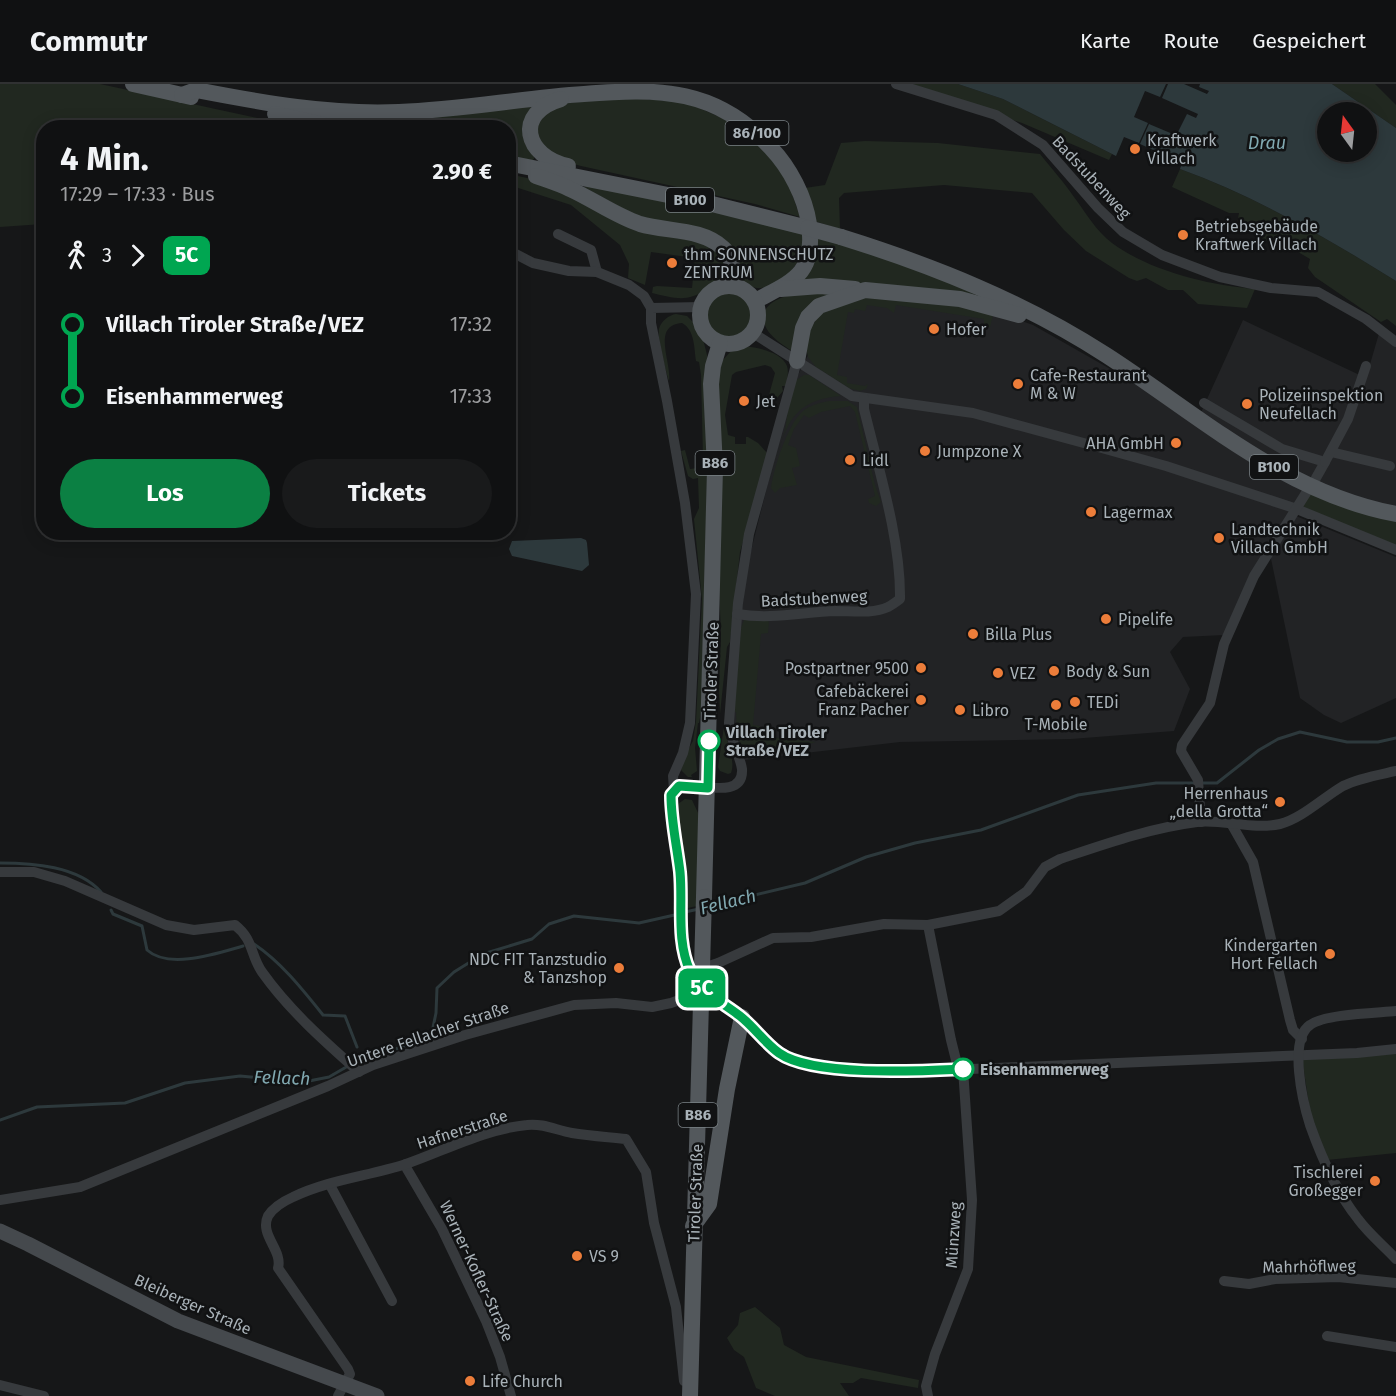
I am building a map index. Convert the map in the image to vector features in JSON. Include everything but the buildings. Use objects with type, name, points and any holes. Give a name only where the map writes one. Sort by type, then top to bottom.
[{"type":"main road","points":[[133,84],[301,120]]},
{"type":"main road","name":"86/100","points":[[182,95],[196,90],[297,107],[346,112],[397,112],[437,110],[553,95],[636,90],[663,91],[716,106],[741,120],[777,154],[801,195],[810,231],[811,245],[807,261],[790,283],[755,301]]},
{"type":"main road","name":"86/100","points":[[586,93],[545,105],[530,123],[529,135],[533,145],[541,154],[555,164],[586,170],[612,184]]},
{"type":"main road","name":"B100","points":[[516,165],[769,218],[900,255],[959,278],[1030,311],[1105,354],[1225,438],[1284,473],[1333,495],[1396,514]]},
{"type":"main road","points":[[516,172],[537,176],[569,188],[639,224],[703,236],[716,242],[726,250],[731,260],[733,271],[728,286]]},
{"type":"main road","points":[[728,286],[743,289],[755,301],[759,313],[758,323],[753,333],[739,343],[720,343],[705,332],[700,319],[701,307],[713,291],[728,286]]},
{"type":"main road","name":"86/100","points":[[781,289],[820,286],[865,290]]},
{"type":"main road","points":[[797,361],[803,328],[808,317],[819,306],[865,290],[960,299],[995,307],[1020,315],[1045,328],[1069,333]]},
{"type":"main road","name":"Tiroler Straße","points":[[689,1396],[708,788],[715,468],[711,384],[713,366],[720,343]]},
{"type":"main road","points":[[693,1226],[709,1204],[727,1089],[742,1017]]},
{"type":"main road","name":"Bleiberger Straße","points":[[0,1231],[178,1321],[341,1390],[377,1396]]},
{"type":"street","name":"Badstubenweg","points":[[896,84],[996,115],[1043,145],[1122,232],[1162,255],[1220,277],[1271,288],[1318,292],[1366,319],[1396,342]]},
{"type":"street","points":[[558,234],[591,250],[597,272]]},
{"type":"street","points":[[516,254],[533,263],[569,271],[597,272],[629,285],[644,296],[651,308],[651,323],[685,503],[696,594],[690,723],[683,753],[673,776],[674,790]]},
{"type":"street","points":[[651,308],[701,307]]},
{"type":"street","points":[[753,333],[852,396],[973,413],[1166,466],[1294,508],[1396,549]]},
{"type":"street","name":"Badstubenweg","points":[[708,788],[729,787],[738,781],[741,774],[742,767],[730,735],[729,723],[737,614],[749,534],[797,361]]},
{"type":"street","points":[[1316,478],[1348,419],[1366,366]]},
{"type":"street","name":"Badstubenweg","points":[[737,614],[751,617],[775,617],[874,610],[888,608],[900,599],[900,582],[889,513],[864,409],[864,398]]},
{"type":"street","points":[[1204,403],[1282,449],[1390,466]]},
{"type":"street","points":[[1201,822],[1198,784],[1181,751],[1182,744],[1210,703],[1224,644],[1254,576],[1294,508],[1306,493]]},
{"type":"street","points":[[691,972],[718,963],[773,938],[811,937],[884,924],[928,925],[999,911],[1027,891],[1046,867],[1060,858],[1164,827],[1201,822],[1232,825],[1283,823],[1343,786],[1363,778],[1396,771]]},
{"type":"street","points":[[708,788],[684,785],[674,790],[671,795],[682,908],[682,944],[701,995],[742,1017],[779,1053],[792,1060],[826,1067],[900,1072],[1357,1053],[1396,1049]]},
{"type":"street","points":[[1232,825],[1253,862],[1290,1020],[1293,1030],[1302,1039]]},
{"type":"street","points":[[0,872],[34,872],[65,881],[166,925],[194,930],[235,925],[245,933],[261,970],[293,1010],[353,1067]]},
{"type":"street","name":"Münzweg","points":[[928,925],[951,1040],[956,1060],[963,1069],[972,1200],[968,1269],[935,1354],[926,1386],[928,1396]]},
{"type":"street","name":"Untere Fellacher Straße","points":[[0,1200],[80,1187],[163,1155],[353,1067],[373,1065],[465,1035],[574,1005],[616,1003],[652,1007],[701,995]]},
{"type":"street","points":[[1396,1011],[1320,1020],[1308,1026],[1298,1046],[1300,1079],[1310,1124],[1330,1172],[1358,1219],[1396,1259]]},
{"type":"street","name":"Hafnerstraße","points":[[341,1390],[350,1374],[346,1365],[278,1268],[278,1259],[266,1228],[266,1222],[273,1210],[286,1200],[307,1191],[406,1164],[480,1136],[525,1125],[539,1124],[570,1132],[626,1139],[646,1172],[654,1223],[676,1306],[684,1386],[689,1396]]},
{"type":"street","name":"Werner-Kofler-Straße","points":[[406,1164],[442,1229],[486,1321],[500,1357],[510,1396]]},
{"type":"street","points":[[330,1185],[392,1301]]},
{"type":"street","name":"Mahrhöflweg","points":[[1224,1281],[1248,1284],[1275,1279],[1338,1277],[1396,1283]]},
{"type":"street","points":[[1327,1336],[1396,1347]]},
{"type":"street","points":[[0,1385],[44,1396]]},
{"type":"shaded area","points":[[0,84],[100,84],[267,120],[36,120],[36,224],[0,227]]},
{"type":"shaded area","points":[[906,84],[958,84],[1003,99],[1112,154],[1109,160],[1022,123]]},
{"type":"shaded area","points":[[1332,84],[1375,84],[1396,105],[1396,128],[1377,115],[1377,102],[1358,102]]},
{"type":"shaded area","points":[[615,97],[686,102],[735,124],[766,150],[789,185],[800,217],[755,204],[556,159],[538,143],[536,124],[553,105]]},
{"type":"shaded area","points":[[537,101],[534,159],[531,161],[516,158],[516,120],[331,120],[331,114]]},
{"type":"shaded area","points":[[865,141],[938,143],[1040,154],[1101,233],[1127,253],[1180,275],[1218,284],[1255,289],[1247,308],[1198,304],[1183,290],[1168,290],[1146,278],[1137,281],[1129,278],[1086,251],[1032,193],[944,185],[844,193],[839,198],[840,229],[814,221],[805,188],[825,185],[841,143]]},
{"type":"shaded area","points":[[1180,169],[1237,192],[1291,219],[1396,281],[1396,326],[1387,319],[1381,322],[1315,277],[1308,268],[1310,259],[1281,242],[1275,246],[1237,224],[1239,213],[1229,213],[1172,187]]},
{"type":"shaded area","points":[[516,176],[536,180],[705,239],[722,251],[726,274],[707,289],[687,298],[674,298],[652,293],[653,287],[657,286],[692,288],[695,258],[651,252],[645,285],[628,278],[629,264],[620,245],[571,205],[516,187]]},
{"type":"shaded area","points":[[586,184],[728,214],[804,234],[801,254],[791,271],[777,283],[757,288],[746,285],[735,281],[730,249],[649,223],[584,187]]},
{"type":"shaded area","points":[[816,237],[873,252],[992,299],[797,284]]},
{"type":"shaded area","points":[[729,292],[745,299],[752,315],[745,331],[729,338],[713,331],[706,315],[713,299]]},
{"type":"shaded area","points":[[849,292],[819,302],[796,354],[772,336],[765,325],[765,310],[781,298],[803,293]]},
{"type":"shaded area","points":[[888,295],[994,311],[990,327],[984,327],[984,319],[896,305],[894,313],[887,308],[867,305],[865,311],[855,309],[854,313],[848,312],[837,375],[847,377],[847,383],[865,386],[868,384],[866,389],[860,391],[849,388],[816,367],[808,357],[804,338],[824,308],[845,300]]},
{"type":"shaded area","points":[[859,300],[994,311],[1033,325],[1198,419],[1243,320],[1366,378],[1380,330],[1396,340],[1396,511],[1309,482],[1224,635],[1183,637],[1170,652],[1190,689],[1174,731],[1071,739],[900,742],[745,760],[733,727],[739,635],[747,567],[795,381],[829,313]]},
{"type":"shaded area","points":[[676,314],[687,316],[696,325],[707,355],[703,702],[695,748],[697,771],[691,775],[692,777],[688,777],[681,770],[683,759],[693,741],[696,721],[702,599],[694,519],[699,508],[698,478],[693,479],[688,476],[681,451],[685,450],[690,469],[698,468],[698,461],[703,459],[701,375],[699,362],[696,361],[692,335],[682,323],[673,325],[667,330],[665,337],[669,381],[660,347],[659,329],[666,319]]},
{"type":"shaded area","points":[[743,346],[761,349],[780,357],[787,366],[788,373],[786,386],[782,386],[783,391],[770,402],[769,395],[775,373],[771,367],[765,365],[732,375],[725,415],[728,435],[735,437],[735,444],[746,444],[746,437],[748,437],[758,443],[768,454],[740,552],[720,714],[721,635],[716,391],[722,361],[732,350]]},
{"type":"shaded area","points":[[809,375],[841,396],[809,404],[798,412],[790,422],[780,446],[790,397],[796,380]]},
{"type":"shaded area","points":[[848,401],[857,407],[881,502],[876,506],[869,503],[868,499],[875,496],[855,412],[850,406],[821,412],[809,418],[804,415],[794,429],[788,445],[796,448],[800,466],[792,468],[797,485],[780,488],[775,493],[771,488],[782,447],[797,417],[815,404]]},
{"type":"shaded area","points":[[1313,485],[1396,512],[1396,547],[1299,508]]},
{"type":"shaded area","points":[[1296,516],[1396,557],[1396,698],[1341,723],[1324,715],[1300,698],[1270,554]]},
{"type":"shaded area","points":[[767,619],[768,633],[761,634],[753,725],[760,726],[762,734],[769,737],[816,742],[791,749],[745,755],[737,735],[736,712],[733,712],[741,628],[744,620]]},
{"type":"shaded area","points":[[724,726],[732,762],[731,773],[728,774],[720,771],[718,767]]},
{"type":"shaded area","points":[[685,799],[692,800],[699,815],[697,906],[688,908],[686,869],[677,808],[678,804]]},
{"type":"shaded area","points":[[1396,1052],[1396,1153],[1327,1160],[1312,1124],[1302,1058]]},
{"type":"shaded area","points":[[755,1307],[780,1328],[784,1345],[806,1357],[919,1380],[918,1388],[861,1378],[853,1383],[840,1383],[849,1396],[775,1396],[756,1388],[744,1357],[734,1350],[727,1338],[738,1325],[740,1313]]},
{"type":"water","points":[[958,84],[1166,84],[1160,97],[1145,91],[1134,117],[1148,123],[1139,143],[1124,137],[1116,156],[1003,99]]},
{"type":"water","name":"Drau","points":[[1168,84],[1184,84],[1207,94],[1209,91],[1199,87],[1200,84],[1332,84],[1358,102],[1317,102],[1317,162],[1377,162],[1377,115],[1396,128],[1396,281],[1291,219],[1237,192],[1180,169],[1182,163],[1140,144],[1149,124],[1187,140],[1188,137],[1178,132],[1187,114],[1196,118],[1198,114],[1162,98]]},
{"type":"water","points":[[581,538],[587,543],[589,565],[582,571],[512,556],[509,549],[512,541]]},
{"type":"waterway","name":"Fellach","points":[[709,906],[805,883],[866,857],[915,843],[981,830],[1078,795],[1156,783],[1217,783],[1259,750],[1278,739],[1300,732],[1347,742],[1378,742],[1396,738]]},
{"type":"waterway","points":[[0,863],[40,865],[68,871],[80,876],[101,892]]},
{"type":"waterway","name":"Fellach","points":[[685,912],[699,909]]},
{"type":"waterway","points":[[111,910],[113,914],[142,926],[147,950],[156,956],[168,959],[194,958],[243,946]]},
{"type":"waterway","name":"Fellach","points":[[354,1063],[431,1037],[436,1013],[437,988],[454,972],[483,954],[532,939],[549,924],[574,916],[639,923],[679,914]]},
{"type":"waterway","points":[[254,944],[282,968],[323,1015],[345,1016],[357,1047]]},
{"type":"waterway","name":"Fellach","points":[[0,1120],[37,1107],[125,1103],[185,1083],[240,1076],[304,1082],[329,1077],[348,1066]]},
{"type":"bus line","name":"5C","points":[[709,741],[708,788],[684,785],[679,786],[671,795],[681,891],[682,944],[691,972],[700,987],[742,1017],[779,1053],[792,1060],[826,1067],[900,1072],[963,1069]]},
{"type":"place","name":"Kraftwerk Villach","points":[[1135,149]]},
{"type":"place","name":"Betriebsgebäude Kraftwerk Villach","points":[[1183,235]]},
{"type":"place","name":"thm SONNENSCHUTZ ZENTRUM","points":[[672,263]]},
{"type":"place","name":"Hofer","points":[[934,329]]},
{"type":"place","name":"Cafe-Restaurant M & W","points":[[1018,384]]},
{"type":"place","name":"Jet","points":[[744,401]]},
{"type":"place","name":"Polizeiinspektion Neufellach","points":[[1247,404]]},
{"type":"place","name":"AHA GmbH","points":[[1176,443]]},
{"type":"place","name":"Jumpzone X","points":[[925,451]]},
{"type":"place","name":"Lidl","points":[[850,460]]},
{"type":"place","name":"Lagermax","points":[[1091,512]]},
{"type":"place","name":"Landtechnik Villach GmbH","points":[[1219,538]]},
{"type":"place","name":"Pipelife","points":[[1106,619]]},
{"type":"place","name":"Billa Plus","points":[[973,634]]},
{"type":"place","name":"Postpartner 9500","points":[[921,668]]},
{"type":"place","name":"Body & Sun","points":[[1054,671]]},
{"type":"place","name":"VEZ","points":[[998,673]]},
{"type":"place","name":"Cafebäckerei Franz Pacher","points":[[921,700]]},
{"type":"place","name":"TEDi","points":[[1075,702]]},
{"type":"place","name":"T-Mobile","points":[[1056,705]]},
{"type":"place","name":"Libro","points":[[960,710]]},
{"type":"place","name":"Villach Tiroler Straße/VEZ","points":[[709,741]]},
{"type":"place","name":"Herrenhaus „della Grotta“","points":[[1280,802]]},
{"type":"place","name":"Kindergarten Hort Fellach","points":[[1330,954]]},
{"type":"place","name":"NDC FIT Tanzstudio & Tanzshop","points":[[619,968]]},
{"type":"place","name":"Eisenhammerweg","points":[[963,1069]]},
{"type":"place","name":"Tischlerei Großegger","points":[[1375,1181]]},
{"type":"place","name":"VS 9","points":[[577,1256]]},
{"type":"place","name":"Life Church","points":[[470,1381]]}]
